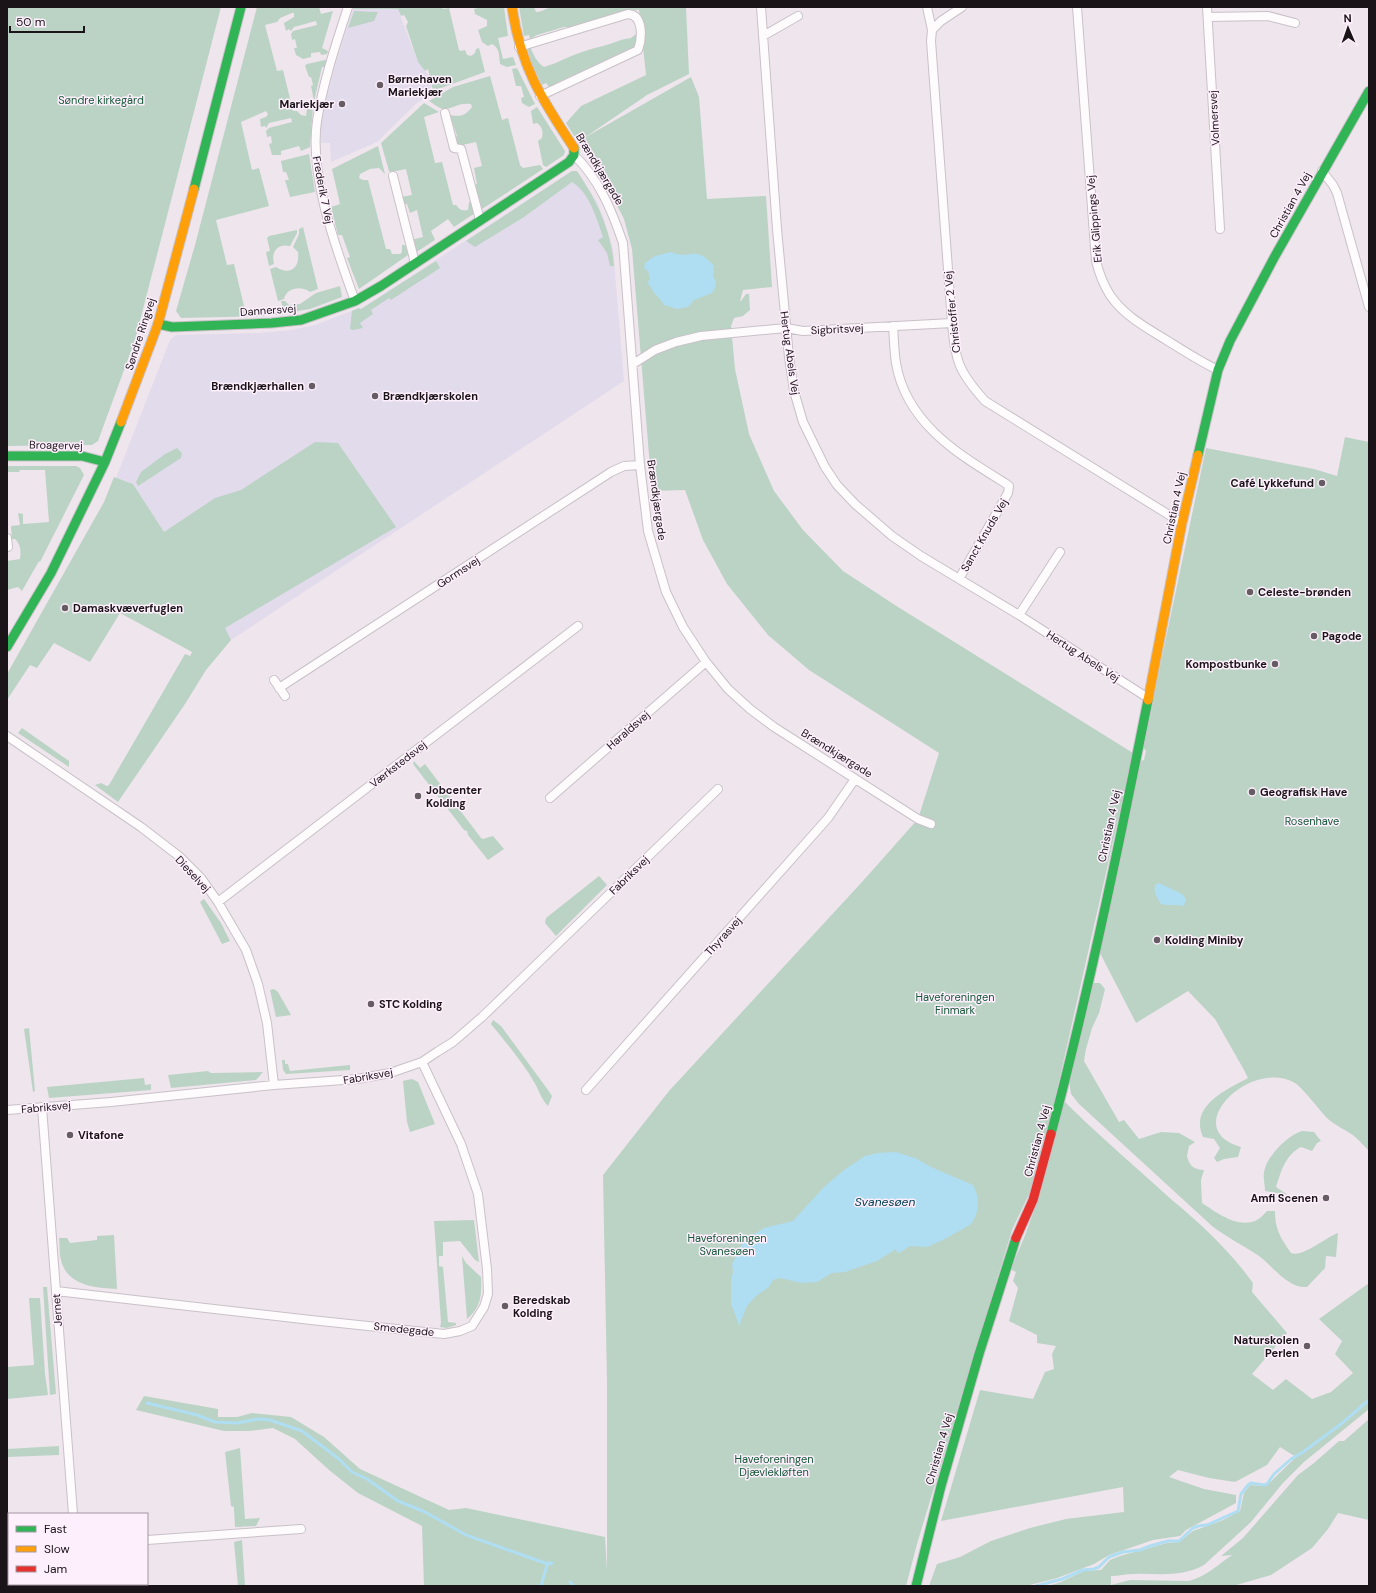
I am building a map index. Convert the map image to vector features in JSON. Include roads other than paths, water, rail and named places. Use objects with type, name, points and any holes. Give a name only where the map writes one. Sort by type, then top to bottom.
[{"type":"street","name":"Søndre Ringvej","points":[[7,648],[51,573],[105,462],[158,324],[187,218],[241,7]]},
{"type":"street","name":"Frederik 7 Vej","points":[[348,7],[321,97],[317,122],[316,150],[318,170],[327,214],[354,301]]},
{"type":"street","name":"Brændkjærgade","points":[[512,7],[518,47],[533,82],[540,96],[574,148],[574,154],[586,166],[604,196],[614,217],[623,243],[640,465],[648,531],[666,592],[683,627],[706,662],[728,689],[750,709],[774,727],[855,779],[918,819],[931,824]]},
{"type":"street","name":"Hertug Abels Vej","points":[[761,7],[786,328],[794,390],[803,422],[825,467],[837,485],[876,523],[892,536],[921,556],[1019,615],[1148,698]]},
{"type":"street","name":"Christoffer 2 Vej","points":[[928,7],[932,30],[931,41],[952,323],[954,346],[959,365],[968,382],[985,401],[1182,524]]},
{"type":"street","points":[[932,30],[941,21],[962,7]]},
{"type":"street","name":"Erik Glippings Vej","points":[[1078,7],[1096,261],[1101,279],[1110,295],[1118,305],[1137,322],[1203,363],[1218,370]]},
{"type":"street","name":"Volmersvej","points":[[1207,7],[1220,229]]},
{"type":"street","points":[[518,47],[628,14],[633,14],[638,19],[640,38],[638,50],[540,96]]},
{"type":"street","points":[[763,36],[798,16]]},
{"type":"street","points":[[1208,17],[1268,16],[1295,23]]},
{"type":"street","name":"Christian 4 Vej","points":[[916,1586],[941,1486],[979,1354],[1014,1244],[1033,1200],[1047,1151],[1101,924],[1148,698],[1182,524],[1218,370],[1227,347],[1242,318],[1322,170],[1369,91]]},
{"type":"street","points":[[445,113],[454,148],[461,149],[480,220]]},
{"type":"street","name":"Dannersvej","points":[[158,324],[172,327],[278,323],[301,320],[354,301],[381,286],[569,162],[574,154]]},
{"type":"street","points":[[1322,170],[1334,185],[1337,193],[1369,307]]},
{"type":"street","points":[[393,176],[415,264]]},
{"type":"street","name":"Sigbritsvej","points":[[633,364],[655,350],[676,342],[701,336],[786,328],[803,331],[952,323]]},
{"type":"street","name":"Sanct Knuds Vej","points":[[893,326],[896,363],[900,378],[915,409],[925,423],[942,441],[966,459],[1009,486],[1008,493],[959,579]]},
{"type":"street","name":"Broagervej","points":[[7,456],[82,456],[105,462]]},
{"type":"street","name":"Gormsvej","points":[[280,688],[611,472],[624,466],[640,465]]},
{"type":"street","points":[[7,538],[8,547]]},
{"type":"street","points":[[1019,615],[1060,552]]},
{"type":"street","name":"Værkstedsvej","points":[[218,902],[578,626]]},
{"type":"street","name":"Haraldsvej","points":[[550,798],[706,662]]},
{"type":"street","points":[[274,680],[285,696]]},
{"type":"street","name":"Dieselvej","points":[[7,736],[141,827],[180,857],[201,878],[218,902],[246,950],[258,984],[267,1023],[274,1085]]},
{"type":"street","name":"Thyrasvej","points":[[586,1090],[828,818],[855,779]]},
{"type":"street","name":"Fabriksvej","points":[[7,1110],[118,1101],[274,1085],[357,1079],[390,1074],[422,1062],[453,1042],[482,1017],[718,789]]},
{"type":"street","name":"Smedegade","points":[[56,1290],[444,1334],[460,1332],[472,1326],[484,1306],[488,1294],[488,1269],[478,1194],[461,1144],[422,1062]]},
{"type":"street","name":"Jernet","points":[[42,1107],[73,1513]]},
{"type":"street","points":[[148,1540],[301,1529]]},
{"type":"water","points":[[671,252],[683,255],[702,255],[714,266],[713,277],[716,281],[715,288],[712,293],[694,300],[688,307],[677,309],[664,305],[647,283],[650,279],[648,271],[644,268],[645,263],[655,256]]},
{"type":"water","points":[[1159,883],[1182,894],[1186,899],[1184,906],[1161,904],[1155,890],[1156,884]]},
{"type":"water","name":"Svanesøen","points":[[896,1152],[915,1158],[933,1168],[973,1185],[977,1195],[978,1205],[976,1216],[970,1225],[927,1247],[910,1246],[899,1253],[897,1253],[896,1249],[877,1261],[845,1272],[832,1273],[817,1282],[801,1283],[780,1278],[773,1280],[769,1287],[756,1296],[747,1306],[740,1323],[741,1326],[739,1325],[731,1304],[731,1280],[733,1272],[732,1264],[744,1241],[764,1228],[793,1221],[824,1187],[844,1170],[865,1156],[878,1153]]},
{"type":"waterway","points":[[1036,1586],[1062,1579],[1083,1570],[1094,1569],[1099,1567],[1109,1557],[1123,1552],[1140,1550],[1168,1541],[1179,1541],[1193,1528],[1207,1525],[1238,1511],[1241,1494],[1248,1485],[1251,1483],[1267,1484],[1274,1474],[1291,1459],[1341,1424],[1369,1400]]},
{"type":"waterway","points":[[147,1403],[197,1415],[215,1422],[237,1423],[258,1419],[270,1420],[302,1431],[339,1459],[352,1472],[367,1479],[398,1501],[425,1512],[466,1535],[545,1563],[552,1563]]},
{"type":"waterway","points":[[541,1586],[547,1565],[552,1563]]},
{"type":"waterway","points":[[570,1582],[574,1586]]},
{"type":"place","name":"Børnehaven Mariekjær","points":[[380,85]]},
{"type":"place","name":"Mariekjær","points":[[342,104]]},
{"type":"place","name":"Brændkjærhallen","points":[[312,386]]},
{"type":"place","name":"Brændkjærskolen","points":[[375,396]]},
{"type":"place","name":"Café Lykkefund","points":[[1322,483]]},
{"type":"place","name":"Celeste-brønden","points":[[1250,592]]},
{"type":"place","name":"Damaskvæverfuglen","points":[[65,608]]},
{"type":"place","name":"Pagode","points":[[1314,636]]},
{"type":"place","name":"Kompostbunke","points":[[1275,664]]},
{"type":"place","name":"Geografisk Have","points":[[1252,792]]},
{"type":"place","name":"Jobcenter Kolding","points":[[418,796]]},
{"type":"place","name":"Kolding Miniby","points":[[1157,940]]},
{"type":"place","name":"STC Kolding","points":[[371,1004]]},
{"type":"place","name":"Vitafone","points":[[70,1135]]},
{"type":"place","name":"Amfi Scenen","points":[[1326,1198]]},
{"type":"place","name":"Beredskab Kolding","points":[[505,1306]]},
{"type":"place","name":"Naturskolen Perlen","points":[[1307,1346]]},
{"type":"park label","name":"Søndre kirkegård","points":[[101,100]]},
{"type":"park label","name":"Rosenhave","points":[[1312,821]]},
{"type":"park label","name":"Haveforeningen Finmark","points":[[955,1003]]},
{"type":"park label","name":"Haveforeningen Svanesøen","points":[[727,1244]]},
{"type":"park label","name":"Haveforeningen Djævlekløften","points":[[774,1465]]}]
